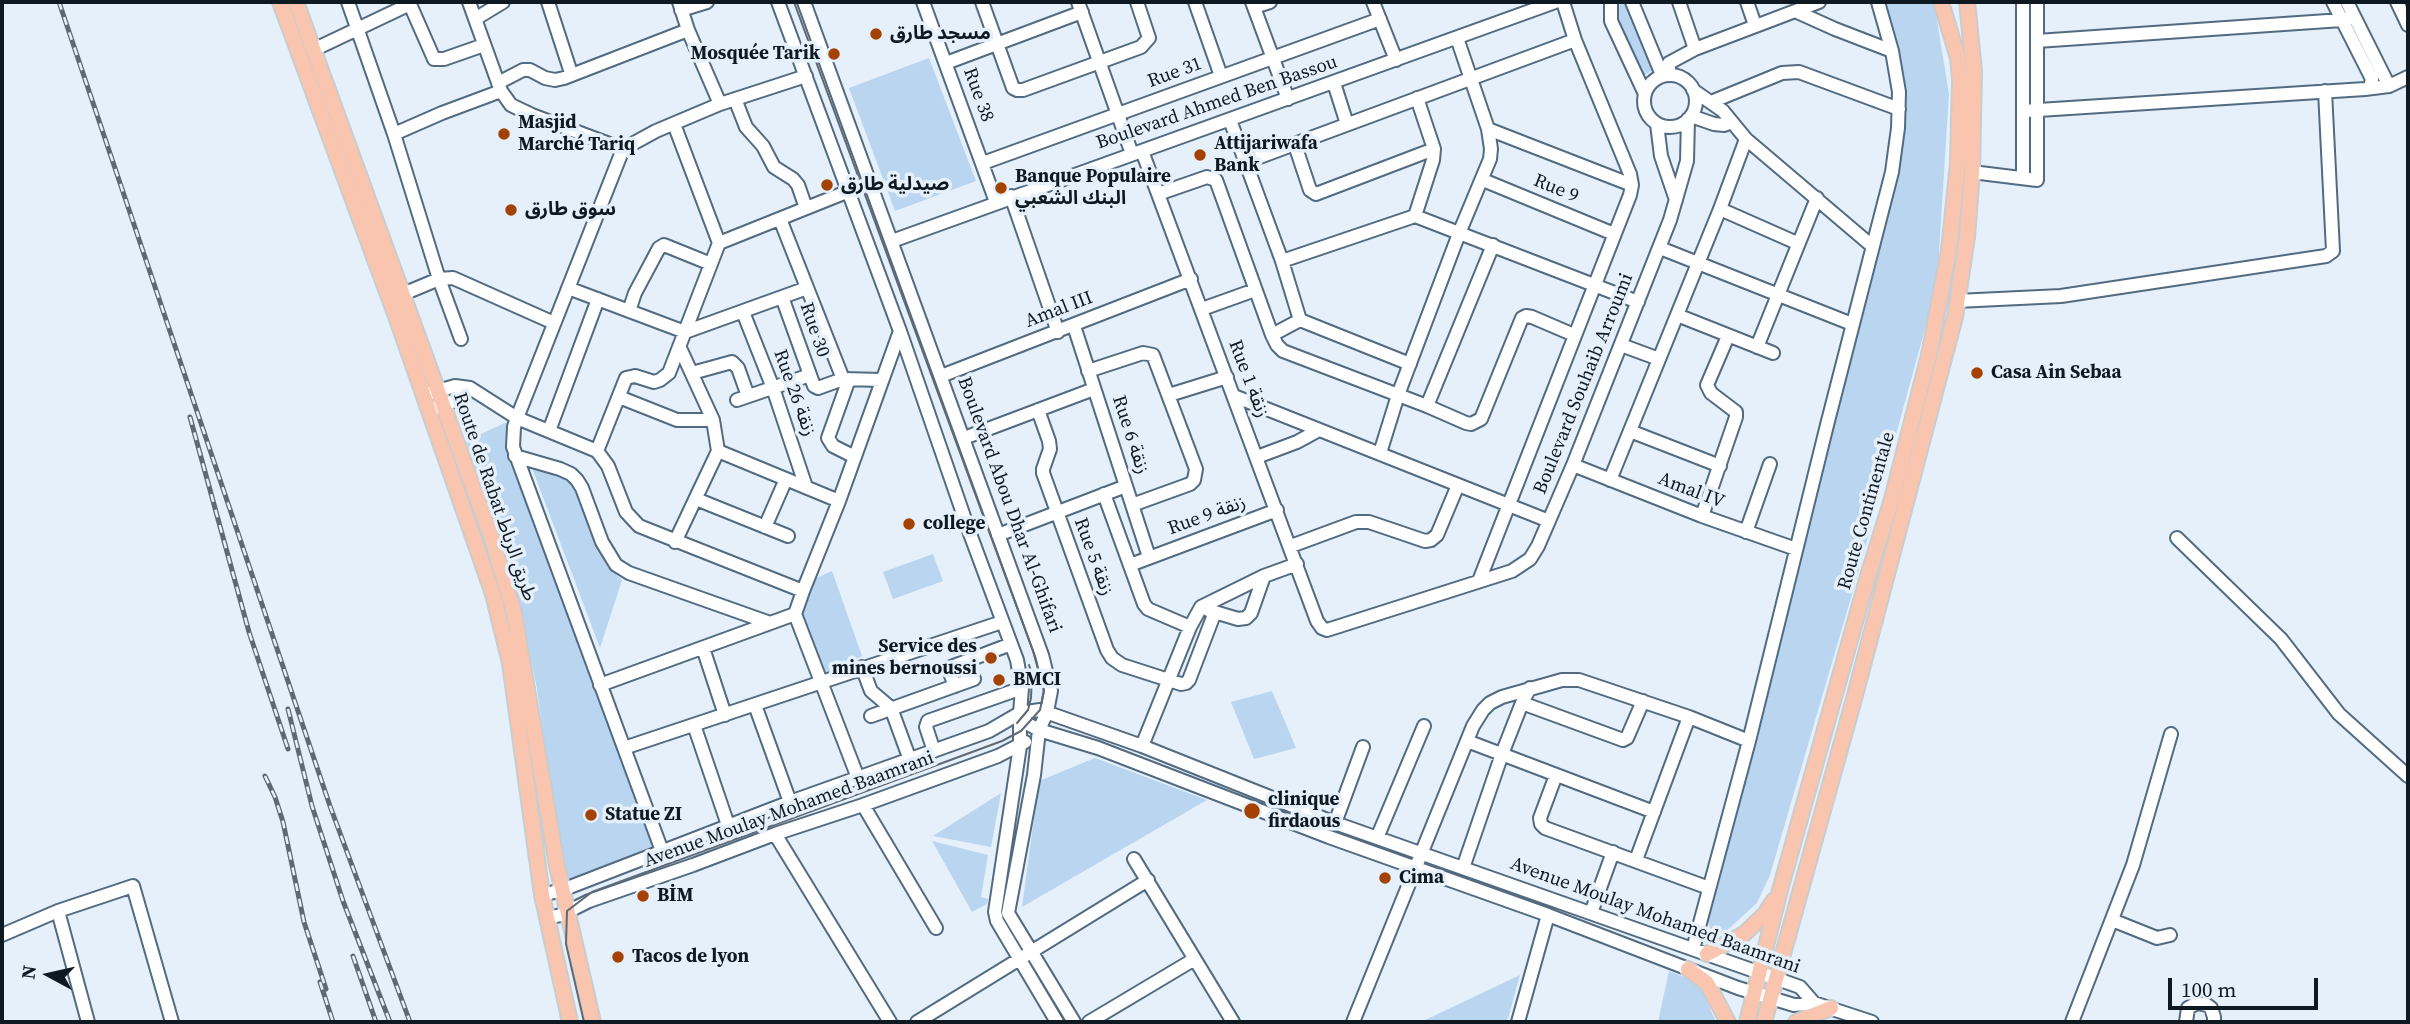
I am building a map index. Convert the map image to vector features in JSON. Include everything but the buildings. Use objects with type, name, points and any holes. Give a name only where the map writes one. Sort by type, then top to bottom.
[{"type":"main road","name":"Route de Rabat طريق الرباط","points":[[280,2],[397,297]]},
{"type":"main road","name":"Route de Rabat طريق الرباط","points":[[296,2],[430,393],[493,542],[514,613],[562,890],[593,1022]]},
{"type":"main road","name":"Route Continentale","points":[[1747,1022],[1780,890],[1892,499],[1929,355],[1949,250],[1958,163],[1960,79],[1958,58],[1941,2]]},
{"type":"main road","name":"Route Continentale","points":[[1764,1022],[1912,482],[1957,301],[1967,237],[1972,172],[1974,71],[1967,2]]},
{"type":"main road","name":"Route de Rabat طريق الرباط","points":[[436,408],[501,622],[518,718],[542,895],[570,1022]]},
{"type":"main road","points":[[1700,952],[1732,942],[1755,924],[1780,890]]},
{"type":"main road","points":[[1688,969],[1707,983],[1728,1022]]},
{"type":"main road","points":[[1796,1022],[1831,1008]]},
{"type":"street","points":[[348,2],[461,339]]},
{"type":"street","points":[[468,2],[500,87],[511,105],[523,112],[623,149]]},
{"type":"street","points":[[475,19],[503,2]]},
{"type":"street","points":[[548,2],[571,73]]},
{"type":"street","points":[[707,2],[680,6],[720,104]]},
{"type":"street","points":[[778,2],[900,331],[1020,669],[1020,746],[995,912],[997,921],[1057,1022]]},
{"type":"street","name":"Boulevard Abou Dhar Al-Ghifari","points":[[804,2],[1042,654],[1051,691],[1047,712],[1039,730],[1034,775],[1008,913],[1074,1022]]},
{"type":"street","name":"Rue 38","points":[[923,2],[996,202]]},
{"type":"street","points":[[982,2],[1013,88],[1017,90],[1100,63],[1147,43],[1148,32],[1139,2]]},
{"type":"street","points":[[1195,2],[1221,76]]},
{"type":"street","points":[[1270,2],[1253,5],[1288,99]]},
{"type":"street","points":[[1373,2],[1396,60]]},
{"type":"street","name":"Boulevard Ahmed Ben Bassou","points":[[892,241],[1555,2]]},
{"type":"street","points":[[1479,581],[1632,185],[1630,174],[1575,40],[1563,2]]},
{"type":"street","points":[[1611,2],[1611,21],[1645,94],[1646,111],[1657,124],[1661,156],[1676,201]]},
{"type":"street","points":[[1632,2],[1666,74],[1684,79],[1693,90],[1723,111],[1746,139],[1872,246]]},
{"type":"street","points":[[1679,2],[1695,48]]},
{"type":"street","points":[[1747,2],[1755,25]]},
{"type":"street","points":[[1700,952],[1709,888],[1749,741],[1892,172],[1899,109],[1892,51],[1878,2]]},
{"type":"street","points":[[1972,172],[2030,179],[2030,111],[2023,2]]},
{"type":"street","points":[[2030,111],[2037,41],[2037,2]]},
{"type":"street","points":[[2333,2],[2348,19],[2389,86]]},
{"type":"street","points":[[2347,2],[2348,19],[2372,79],[2370,87]]},
{"type":"street","points":[[2397,2],[2408,25]]},
{"type":"street","points":[[313,50],[409,3],[431,58],[444,59],[484,45]]},
{"type":"street","points":[[1645,94],[1648,87],[1666,74],[1670,63],[1695,48],[1812,3]]},
{"type":"street","points":[[946,63],[1080,7]]},
{"type":"street","name":"Rue 1 زنقة","points":[[1080,7],[1119,114],[1158,194],[1191,279],[1317,621],[1322,628],[1337,628],[1479,581]]},
{"type":"street","points":[[1795,11],[1892,51]]},
{"type":"street","name":"Rue 31","points":[[983,163],[1380,19]]},
{"type":"street","points":[[2037,41],[2348,19]]},
{"type":"street","points":[[394,134],[500,87],[523,70],[555,80],[688,30]]},
{"type":"street","points":[[1380,453],[1398,396],[1490,159],[1488,130],[1457,38]]},
{"type":"street","points":[[1246,162],[1575,40]]},
{"type":"street","points":[[1711,102],[1782,73],[1799,72],[1899,109]]},
{"type":"street","points":[[662,851],[515,456],[512,437],[517,418],[623,149],[720,104],[806,76]]},
{"type":"street","points":[[2030,111],[2389,86],[2408,77]]},
{"type":"street","points":[[1334,83],[1348,124]]},
{"type":"street","points":[[1657,124],[1673,127],[1690,118],[1695,105],[1693,90]]},
{"type":"street","points":[[1957,301],[2061,296],[2326,256],[2333,251],[2325,91]]},
{"type":"street","points":[[1415,216],[1434,149],[1417,98]]},
{"type":"street","points":[[735,99],[746,127],[763,146],[774,167],[793,179],[806,208]]},
{"type":"street","points":[[1690,118],[1724,125],[1732,122]]},
{"type":"street","name":"Boulevard Souhaib Arroumi","points":[[1479,581],[1512,571],[1530,559],[1549,521],[1660,248],[1687,161],[1690,118]]},
{"type":"street","points":[[1230,120],[1282,261],[1300,320]]},
{"type":"street","points":[[597,451],[629,376],[654,382],[664,378],[673,365],[719,243],[674,124]]},
{"type":"street","points":[[1488,130],[1632,185]]},
{"type":"street","points":[[1610,480],[1746,139]]},
{"type":"street","points":[[1294,145],[1310,190],[1317,194],[1434,149]]},
{"type":"street","points":[[1158,194],[1208,177],[1216,180],[1272,335],[1283,351],[1466,423],[1476,423],[1481,419],[1522,318],[1526,316],[1574,334]]},
{"type":"street","name":"Rue 9","points":[[1483,180],[1615,234]]},
{"type":"street","points":[[719,243],[849,191]]},
{"type":"street","points":[[1011,196],[1058,332]]},
{"type":"street","points":[[1757,347],[1816,198]]},
{"type":"street","points":[[1720,209],[1797,243]]},
{"type":"street","points":[[1282,261],[1415,216],[1638,302]]},
{"type":"street","points":[[780,219],[846,379],[828,438],[833,446],[855,457]]},
{"type":"street","points":[[629,311],[635,292],[663,245],[711,264]]},
{"type":"street","points":[[1427,406],[1493,245]]},
{"type":"street","points":[[1660,248],[1852,324]]},
{"type":"street","points":[[397,297],[439,279],[453,278],[554,323]]},
{"type":"street","name":"Amal III","points":[[942,376],[1191,279]]},
{"type":"street","points":[[568,288],[685,332],[807,288]]},
{"type":"street","points":[[1202,309],[1255,290]]},
{"type":"street","name":"Rue 30","points":[[782,297],[810,375]]},
{"type":"street","points":[[550,431],[598,299]]},
{"type":"street","name":"Rue 26 زنقة","points":[[743,312],[773,388],[806,487]]},
{"type":"street","points":[[1677,315],[1773,353]]},
{"type":"street","points":[[1272,335],[1300,320],[1410,364]]},
{"type":"street","name":"Rue 6 زنقة","points":[[1074,326],[1149,557]]},
{"type":"street","points":[[858,778],[794,614],[839,501],[900,331]]},
{"type":"street","points":[[1702,516],[1735,421],[1736,412],[1711,393],[1707,385],[1728,336]]},
{"type":"street","points":[[1621,345],[1659,359]]},
{"type":"street","points":[[675,542],[718,451],[713,420],[680,348]]},
{"type":"street","points":[[1088,372],[1143,353],[1153,355],[1196,474],[1190,484],[1132,505]]},
{"type":"street","points":[[692,373],[733,362],[738,368],[742,398],[810,375],[814,386],[818,388],[846,379],[882,380]]},
{"type":"street","points":[[1169,395],[1227,377]]},
{"type":"street","points":[[430,393],[455,386],[470,388],[517,418],[597,451],[608,466],[626,512],[639,526],[803,591]]},
{"type":"street","points":[[436,408],[459,398],[470,388]]},
{"type":"street","points":[[964,438],[1094,389]]},
{"type":"street","points":[[1234,396],[1549,521]]},
{"type":"street","points":[[619,397],[677,420],[713,420]]},
{"type":"street","name":"Rue 5 زنقة","points":[[1038,410],[1050,449],[1043,473],[1107,650],[1112,658],[1122,665],[1169,679]]},
{"type":"street","points":[[1257,457],[1297,442],[1319,430]]},
{"type":"street","points":[[1630,431],[1720,466]]},
{"type":"street","points":[[718,451],[839,501]]},
{"type":"street","points":[[515,456],[560,469],[577,480],[602,542],[616,565],[629,573],[770,623]]},
{"type":"street","points":[[1746,532],[1770,464]]},
{"type":"street","name":"Amal IV","points":[[1573,465],[1702,516],[1796,549]]},
{"type":"street","points":[[765,527],[786,479]]},
{"type":"street","points":[[1291,546],[1356,522],[1369,523],[1425,541],[1431,540],[1437,536],[1458,485]]},
{"type":"street","points":[[998,535],[1126,486]]},
{"type":"street","points":[[1104,494],[1144,604],[1148,609],[1190,627]]},
{"type":"street","points":[[696,499],[788,536]]},
{"type":"street","name":"Rue 9 زنقة","points":[[1130,565],[1277,510]]},
{"type":"street","points":[[2178,538],[2281,639],[2339,714],[2408,776]]},
{"type":"street","points":[[1142,746],[1190,627],[1201,607],[1264,576],[1297,564]]},
{"type":"street","points":[[1201,607],[1238,619],[1246,618],[1251,613],[1264,576]]},
{"type":"street","points":[[1169,679],[1181,684],[1189,680],[1215,612]]},
{"type":"street","points":[[600,685],[794,614]]},
{"type":"street","points":[[624,748],[1002,621]]},
{"type":"street","points":[[955,686],[950,673],[951,667],[1011,644]]},
{"type":"street","points":[[703,648],[725,715]]},
{"type":"street","points":[[862,667],[871,691],[891,708],[910,760]]},
{"type":"street","points":[[871,716],[974,679]]},
{"type":"street","points":[[1353,1022],[1467,741],[1478,717],[1490,703],[1530,688],[1562,680],[1579,680],[1689,717],[1749,741]]},
{"type":"street","points":[[934,751],[926,727],[928,722],[1022,688]]},
{"type":"street","points":[[1463,868],[1502,754],[1530,688]]},
{"type":"street","points":[[1522,703],[1623,740],[1643,701]]},
{"type":"street","points":[[755,705],[790,802]]},
{"type":"street","name":"Avenue Moulay Mohamed Baamrani","points":[[542,895],[562,890],[790,802],[989,731],[1020,713],[1040,710],[1142,746],[1335,823],[1800,987],[1814,1003]]},
{"type":"street","name":"Avenue Moulay Mohamed Baamrani","points":[[1020,713],[1028,724],[1039,730],[1098,748],[1329,838],[1548,915],[1755,994],[1794,1005],[1814,1003]]},
{"type":"street","points":[[1636,860],[1689,717]]},
{"type":"street","points":[[694,725],[729,825]]},
{"type":"street","points":[[1377,838],[1424,726]]},
{"type":"street","name":"Avenue Moulay Mohamed Baamrani","points":[[547,918],[998,756],[1020,746],[1039,730]]},
{"type":"street","points":[[2073,1022],[2133,865],[2171,734]]},
{"type":"street","points":[[1467,741],[1654,812]]},
{"type":"street","points":[[1335,823],[1363,747]]},
{"type":"street","points":[[1556,775],[1540,818],[1545,828],[1709,888]]},
{"type":"street","points":[[863,805],[936,928]]},
{"type":"street","points":[[775,834],[890,1022]]},
{"type":"street","points":[[1591,914],[1613,852]]},
{"type":"street","points":[[1134,859],[1233,1022]]},
{"type":"street","points":[[918,1022],[1148,880]]},
{"type":"street","points":[[2,935],[58,911],[133,886],[173,1022]]},
{"type":"street","points":[[58,911],[88,1022]]},
{"type":"street","points":[[1518,1022],[1548,915]]},
{"type":"street","points":[[2112,920],[2157,938],[2170,935]]},
{"type":"street","points":[[1089,1022],[1193,960]]},
{"type":"street","points":[[1814,1003],[1872,1022]]},
{"type":"street","points":[[2186,1022],[2188,1008],[2202,1003],[2207,1004],[2214,1012],[2214,1022]]},
{"type":"shaded area","points":[[1621,2],[1631,9],[1653,70],[1643,76],[1615,14]]},
{"type":"shaded area","points":[[1882,2],[1934,2],[1949,94],[1937,285],[1857,577],[1770,875],[1757,903],[1724,933],[1712,933],[1706,916],[1905,101]]},
{"type":"shaded area","points":[[929,58],[976,181],[895,211],[849,88]]},
{"type":"shaded area","points":[[511,420],[661,851],[564,885],[537,689],[521,611],[466,441]]},
{"type":"shaded area","points":[[532,468],[564,477],[579,494],[607,566],[622,580],[600,648]]},
{"type":"shaded area","points":[[933,554],[943,581],[893,599],[883,572]]},
{"type":"shaded area","points":[[832,571],[862,656],[824,674],[795,614],[812,580]]},
{"type":"shaded area","points":[[1272,691],[1296,748],[1254,759],[1231,702]]},
{"type":"shaded area","points":[[1095,758],[1207,800],[1022,907],[1039,781]]},
{"type":"shaded area","points":[[1001,793],[991,847],[933,836]]},
{"type":"shaded area","points":[[932,841],[988,855],[981,897],[988,899],[987,904],[972,912]]},
{"type":"shaded area","points":[[1669,971],[1699,983],[1716,1022],[1658,1022]]},
{"type":"shaded area","points":[[1520,975],[1507,1022],[1421,1022]]},
{"type":"tram line","points":[[584,1022],[566,944],[567,911],[592,892],[1002,741],[1021,731],[1040,710],[1044,690],[1033,651],[794,2]]},
{"type":"tram line","points":[[1017,723],[1028,710],[1031,698],[1032,674],[1029,665]]},
{"type":"railway","points":[[59,2],[330,806],[410,1022]]},
{"type":"railway","points":[[190,417],[249,632],[288,749]]},
{"type":"railway","points":[[288,709],[312,806],[343,901],[390,1022]]},
{"type":"railway","points":[[265,776],[283,822],[304,922],[326,989]]},
{"type":"railway","points":[[353,956],[376,1022]]},
{"type":"railway","points":[[320,982],[333,1022]]},
{"type":"place","name":"مسجد طارق","points":[[876,34]]},
{"type":"place","name":"Mosquée Tarik","points":[[834,54]]},
{"type":"place","name":"Masjid Marché Tariq","points":[[504,134]]},
{"type":"place","name":"Attijariwafa Bank","points":[[1200,155]]},
{"type":"place","name":"صيدلية طارق","points":[[827,185]]},
{"type":"place","name":"Banque Populaire البنك الشعبي","points":[[1001,188]]},
{"type":"place","name":"سوق طارق","points":[[511,210]]},
{"type":"place","name":"Casa Ain Sebaa","points":[[1977,373]]},
{"type":"place","name":"college","points":[[909,524]]},
{"type":"place","name":"Service des mines bernoussi","points":[[991,658]]},
{"type":"place","name":"BMCI","points":[[999,680]]},
{"type":"place","name":"clinique firdaous","points":[[1252,811]]},
{"type":"place","name":"Statue ZI","points":[[591,815]]},
{"type":"place","name":"Cima","points":[[1385,878]]},
{"type":"place","name":"BİM","points":[[643,896]]},
{"type":"place","name":"Tacos de lyon","points":[[618,957]]}]
